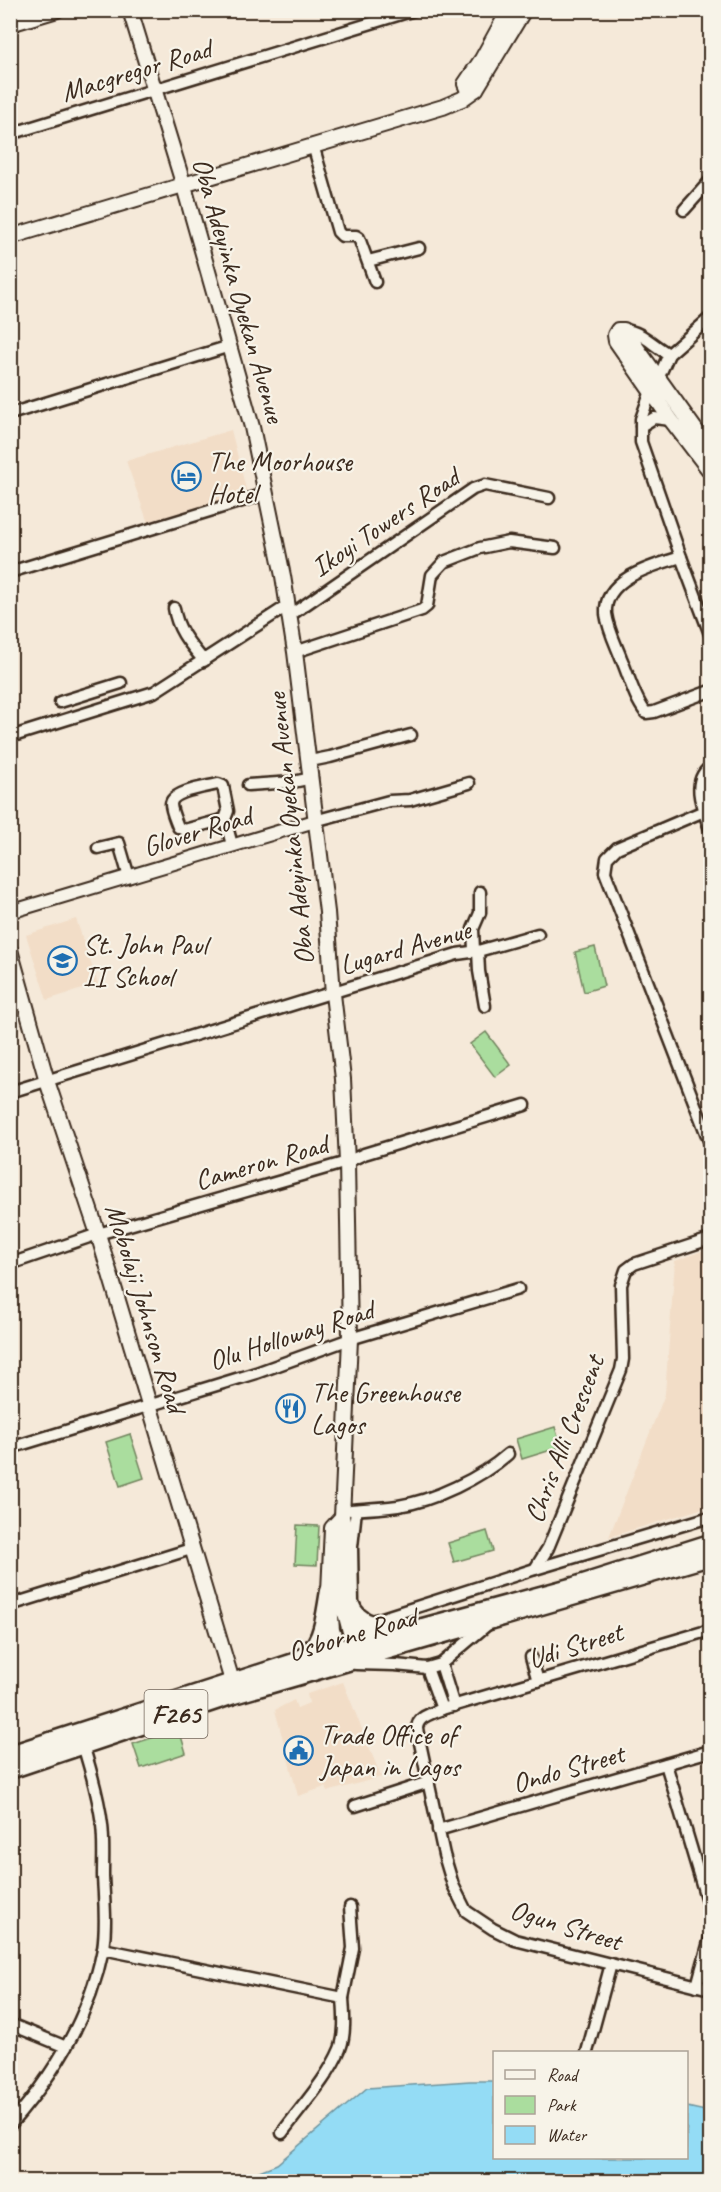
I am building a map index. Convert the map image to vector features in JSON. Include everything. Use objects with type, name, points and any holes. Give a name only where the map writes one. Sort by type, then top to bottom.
[{"type":"main road","points":[[10,24],[57,10]]},
{"type":"main road","name":"Oba Adeyinka Oyekan Avenue","points":[[130,10],[183,183],[252,427],[295,652],[318,820],[343,1079],[347,1162],[350,1339],[347,1513],[344,1526],[341,1597],[348,1656]]},
{"type":"main road","points":[[471,87],[478,66],[509,10]]},
{"type":"main road","points":[[10,237],[183,183],[453,104],[471,87],[524,10]]},
{"type":"main road","points":[[711,450],[624,330],[618,330],[615,335],[616,341],[671,420],[711,471]]},
{"type":"main road","name":"Mobolaji Johnson Road","points":[[10,950],[47,1081],[98,1234],[232,1681]]},
{"type":"main road","points":[[347,1513],[332,1528],[329,1591],[332,1630],[348,1656]]},
{"type":"main road","name":"Osborne Road","points":[[10,1770],[348,1656],[413,1629],[574,1586],[711,1543]]},
{"type":"main road","name":"Osborne Road","points":[[10,1754],[297,1661],[348,1656],[491,1622],[711,1557]]},
{"type":"main road","points":[[297,1661],[310,1653],[321,1634],[329,1591]]},
{"type":"main road","points":[[343,1609],[351,1621],[362,1628],[376,1631],[413,1629]]},
{"type":"street","name":"Macgregor Road","points":[[10,134],[414,10]]},
{"type":"street","points":[[313,144],[338,231],[342,236],[359,238],[375,282]]},
{"type":"street","points":[[684,210],[711,181]]},
{"type":"street","points":[[368,261],[419,248]]},
{"type":"street","points":[[658,379],[669,354],[711,318]]},
{"type":"street","points":[[624,330],[640,334],[669,354]]},
{"type":"street","points":[[10,414],[230,346]]},
{"type":"street","points":[[651,392],[642,413],[641,442],[681,557],[711,634]]},
{"type":"street","points":[[641,426],[654,418],[671,420]]},
{"type":"street","name":"Ikoyi Towers Road","points":[[10,737],[154,692],[288,611],[472,489],[485,485],[549,498]]},
{"type":"street","points":[[10,572],[265,494]]},
{"type":"street","points":[[295,652],[422,610],[427,606],[432,575],[444,562],[480,548],[509,542],[555,548]]},
{"type":"street","points":[[681,557],[636,572],[623,581],[608,603],[606,614],[645,713],[654,712],[711,691]]},
{"type":"street","points":[[174,608],[184,636],[204,661]]},
{"type":"street","points":[[60,702],[121,683]]},
{"type":"street","points":[[90,692],[96,711]]},
{"type":"street","points":[[310,761],[411,735]]},
{"type":"street","points":[[711,766],[702,773],[699,788],[711,829]]},
{"type":"street","points":[[248,785],[293,782],[312,778]]},
{"type":"street","name":"Glover Road","points":[[10,912],[318,820],[389,801],[410,800],[469,783]]},
{"type":"street","points":[[225,819],[184,830],[178,827],[171,804],[178,794],[218,784],[223,786],[228,811],[225,819],[232,845]]},
{"type":"street","points":[[704,811],[617,848],[607,858],[605,872],[711,1143]]},
{"type":"street","points":[[98,848],[119,843],[129,877]]},
{"type":"street","points":[[480,892],[480,913],[473,929],[485,1006]]},
{"type":"street","name":"Lugard Avenue","points":[[10,1092],[538,934]]},
{"type":"street","name":"Cameron Road","points":[[10,1264],[98,1234],[347,1162],[364,1154],[525,1105]]},
{"type":"street","name":"Chris Alli Crescent","points":[[535,1569],[548,1548],[621,1370],[623,1359],[621,1285],[626,1270],[634,1264],[711,1239]]},
{"type":"street","name":"Olu Holloway Road","points":[[10,1448],[256,1373],[350,1339],[518,1289]]},
{"type":"street","points":[[508,1454],[479,1476],[446,1491],[400,1506],[347,1513],[352,1547],[353,1602],[356,1610],[368,1619],[378,1620],[535,1569],[711,1517]]},
{"type":"street","points":[[10,1605],[191,1549]]},
{"type":"street","points":[[348,1656],[395,1665],[427,1668],[441,1664],[491,1622]]},
{"type":"street","name":"Udi Street","points":[[454,1706],[711,1629]]},
{"type":"street","points":[[531,1657],[538,1681]]},
{"type":"street","points":[[441,1664],[454,1706]]},
{"type":"street","points":[[427,1668],[442,1709]]},
{"type":"street","name":"Ogun Street","points":[[454,1706],[420,1719],[417,1724],[438,1830],[453,1885],[466,1911],[515,1940],[711,1989]]},
{"type":"street","points":[[10,2125],[48,2078],[66,2047],[93,1986],[103,1948],[106,1915],[102,1824],[83,1745]]},
{"type":"street","name":"Ondo Street","points":[[438,1830],[711,1751]]},
{"type":"street","points":[[666,1764],[705,1872],[711,1911]]},
{"type":"street","points":[[355,1806],[429,1782]]},
{"type":"street","points":[[282,2133],[331,2065],[341,2047],[344,2021],[343,1998],[353,1948],[350,1907]]},
{"type":"street","points":[[696,1986],[711,1938]]},
{"type":"street","points":[[103,1948],[343,1998]]},
{"type":"street","points":[[587,2051],[611,1964]]},
{"type":"street","points":[[10,2024],[66,2047]]},
{"type":"shaded area","name":"The Moorhouse Hotel","points":[[231,430],[247,493],[148,523],[126,461]]},
{"type":"shaded area","name":"St. John Paul II School","points":[[76,919],[98,984],[47,1000],[26,935]]},
{"type":"shaded area","points":[[710,1248],[710,1506],[609,1537],[665,1394],[675,1261]]},
{"type":"shaded area","points":[[343,1682],[381,1777],[327,1792],[325,1787],[298,1796],[275,1710],[294,1700],[297,1708],[309,1703],[307,1694]]},
{"type":"green space","points":[[595,947],[604,986],[584,992],[575,952]]},
{"type":"green space","points":[[486,1032],[511,1065],[495,1077],[470,1044]]},
{"type":"green space","points":[[555,1427],[561,1447],[522,1459],[516,1439]]},
{"type":"green space","points":[[130,1434],[144,1478],[120,1486],[106,1442]]},
{"type":"green space","points":[[297,1525],[319,1526],[317,1565],[295,1564]]},
{"type":"green space","points":[[487,1531],[493,1551],[454,1562],[448,1543]]},
{"type":"green space","points":[[179,1729],[186,1753],[141,1768],[133,1744]]},
{"type":"water","points":[[493,2081],[493,2159],[688,2159],[688,2107],[710,2112],[710,2181],[249,2181],[254,2173],[277,2164],[367,2088]]},
{"type":"place","name":"The Moorhouse Hotel","points":[[187,477]]},
{"type":"place","name":"St. John Paul II School","points":[[62,960]]},
{"type":"place","name":"The Greenhouse Lagos","points":[[290,1408]]},
{"type":"place","name":"Trade Office of Japan in Lagos","points":[[299,1750]]}]
